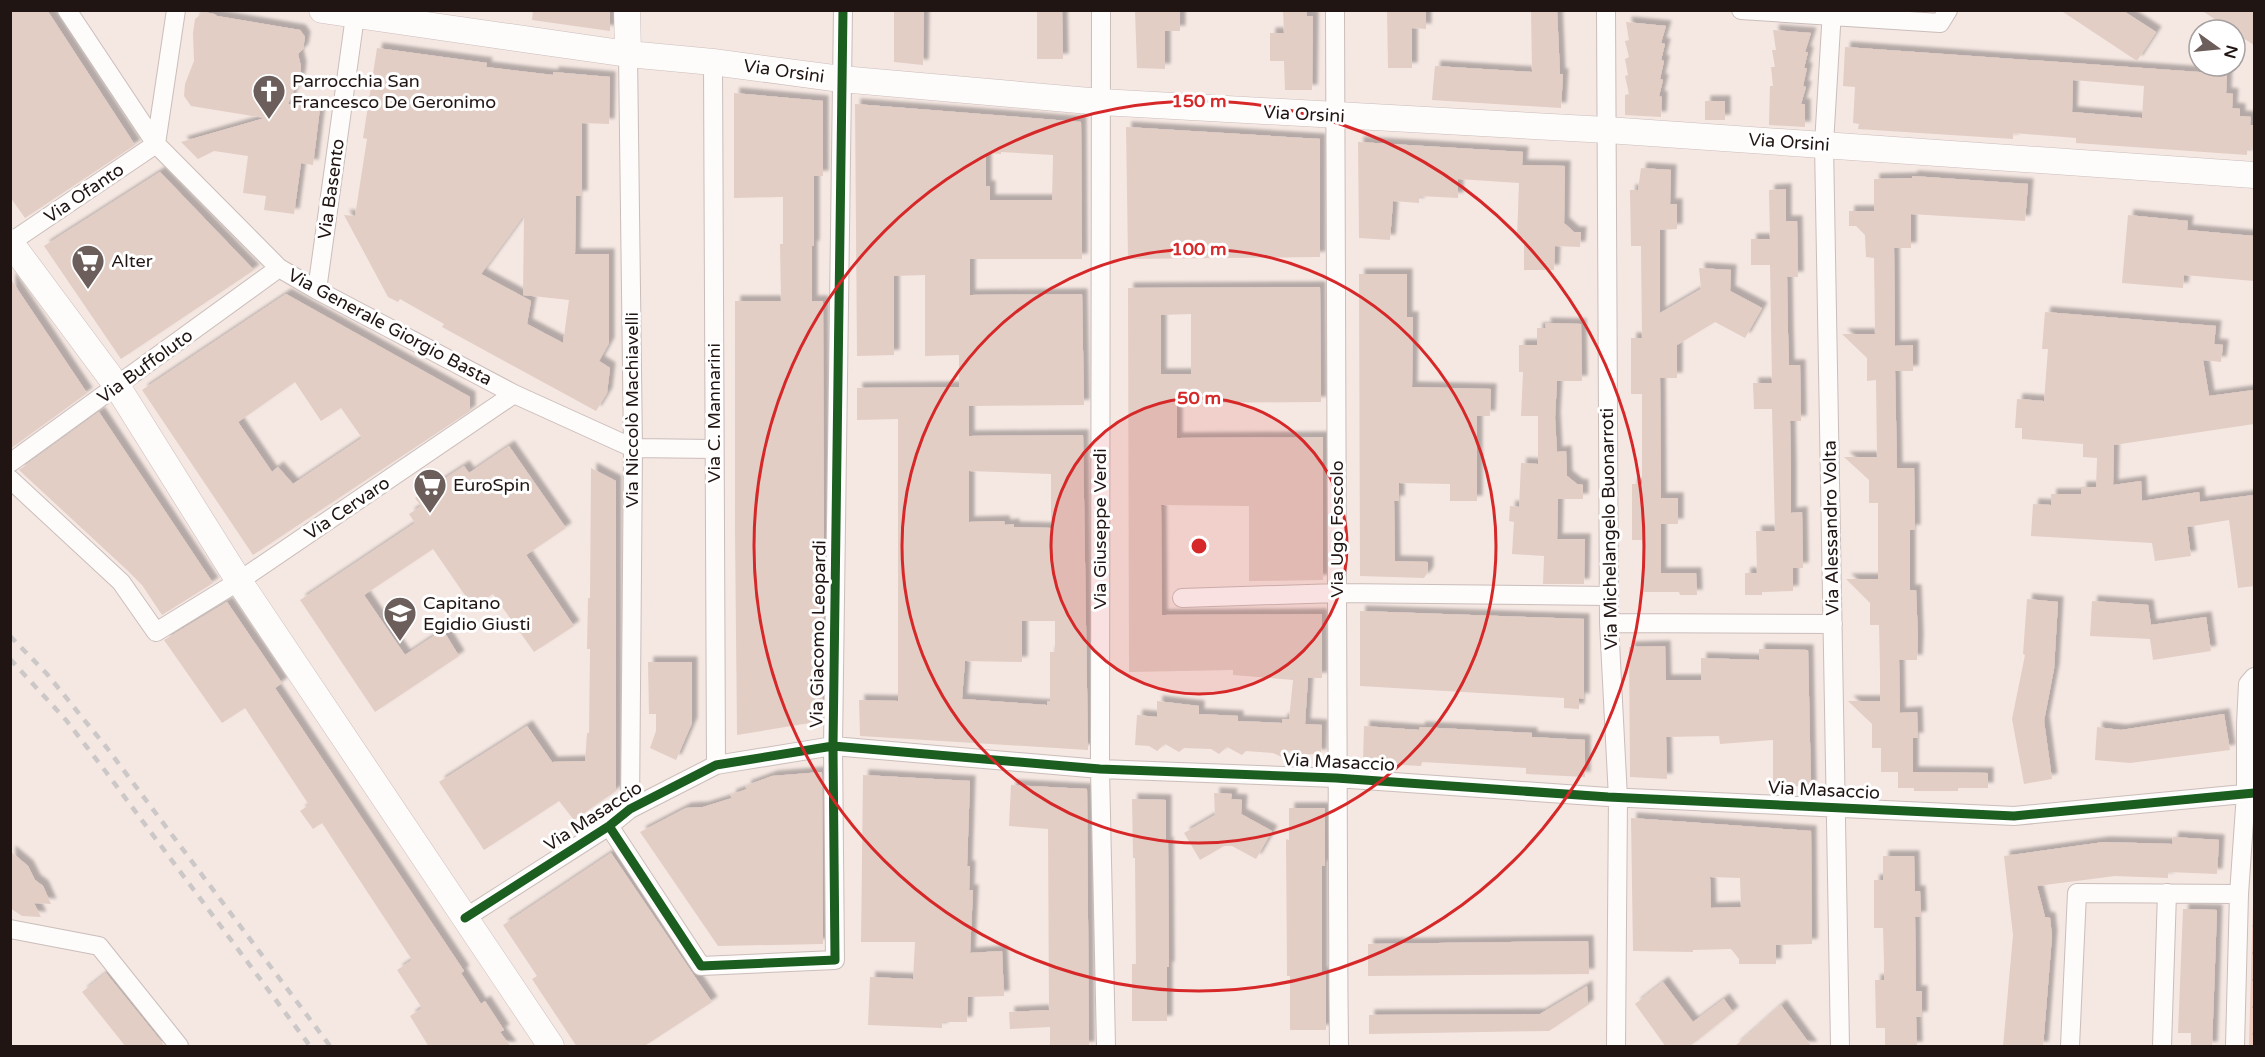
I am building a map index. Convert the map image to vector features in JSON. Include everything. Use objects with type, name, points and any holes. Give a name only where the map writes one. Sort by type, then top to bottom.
[{"type":"main road","name":"Via Orsini","points":[[322,10],[628,54],[713,62],[841,79],[1101,102],[1824,144],[2252,176]]},
{"type":"main road","name":"Via Niccolò Machiavelli","points":[[627,10],[628,54]]},
{"type":"main road","points":[[11,242],[117,386],[239,582],[551,1047]]},
{"type":"street","name":"Via Generale Giorgio Basta","points":[[67,10],[156,144],[279,268],[514,394],[633,448],[714,449]]},
{"type":"street","points":[[156,144],[176,10]]},
{"type":"street","name":"Via Giacomo Leopardi","points":[[609,826],[700,966],[835,960],[833,746],[843,10]]},
{"type":"street","name":"Via Giuseppe Verdi","points":[[1101,10],[1100,769],[1106,1047]]},
{"type":"street","name":"Via Ugo Foscolo","points":[[1335,10],[1338,593],[1336,778],[1339,1047]]},
{"type":"street","name":"Via Michelangelo Buonarroti","points":[[1606,10],[1609,623],[1618,798],[1616,1047]]},
{"type":"street","points":[[1741,10],[1832,13],[1940,23],[1948,10]]},
{"type":"street","name":"Via Alessandro Volta","points":[[1832,13],[1824,144],[1840,1047]]},
{"type":"street","name":"Via Basento","points":[[317,290],[356,16]]},
{"type":"street","name":"Via Niccolò Machiavelli","points":[[628,54],[633,448],[630,809]]},
{"type":"street","name":"Via C. Mannarini","points":[[713,62],[716,765]]},
{"type":"street","name":"Via Ofanto","points":[[11,242],[156,144]]},
{"type":"street","name":"Via Buffoluto","points":[[10,464],[279,268]]},
{"type":"street","name":"Via Cervaro","points":[[10,479],[122,582],[156,632],[239,582],[514,394]]},
{"type":"street","points":[[1182,598],[1338,593],[1609,596]]},
{"type":"street","points":[[1609,623],[1833,624]]},
{"type":"street","points":[[2235,1047],[2239,894],[2250,793],[2248,684],[2254,677]]},
{"type":"street","name":"Via Masaccio","points":[[465,918],[609,826],[630,809],[716,765],[833,746],[1100,769],[1336,778],[1618,798],[2014,816],[2250,793]]},
{"type":"street","points":[[2070,1047],[2077,893],[2239,894]]},
{"type":"street","points":[[2162,1047],[2167,893]]},
{"type":"street","points":[[10,929],[99,946],[179,1047]]},
{"type":"green space","points":[[2254,867],[2254,1046],[2249,1046]]},
{"type":"building","points":[[10,10],[47,10],[135,145],[25,218],[10,197]]},
{"type":"building","points":[[533,10],[610,10],[610,31],[532,20]]},
{"type":"building","points":[[894,10],[924,10],[923,65],[894,62]]},
{"type":"building","points":[[1037,10],[1062,10],[1063,59],[1037,59]]},
{"type":"building","points":[[1135,10],[1180,10],[1180,31],[1165,31],[1165,69],[1137,68]]},
{"type":"building","points":[[1283,10],[1306,10],[1307,16],[1313,16],[1312,90],[1285,90],[1284,61],[1270,61],[1270,33],[1284,33]]},
{"type":"building","points":[[1387,10],[1426,10],[1426,29],[1412,28],[1412,68],[1388,68]]},
{"type":"building","points":[[1531,10],[1557,10],[1560,74],[1563,74],[1561,108],[1432,100],[1435,66],[1532,72]]},
{"type":"building","points":[[2060,10],[2122,10],[2156,32],[2137,61]]},
{"type":"building","points":[[2201,10],[2254,10],[2254,45],[2247,41],[2247,18],[2213,18]]},
{"type":"building","name":"Parrocchia San Francesco De Geronimo","points":[[204,12],[300,30],[305,37],[303,49],[298,54],[301,67],[300,77],[288,104],[320,108],[313,165],[301,163],[294,214],[264,210],[266,196],[243,193],[248,156],[214,151],[198,159],[181,142],[265,118],[191,106],[184,96],[185,84],[194,61],[195,19]]},
{"type":"building","points":[[1626,22],[1666,26],[1661,43],[1665,44],[1661,60],[1664,61],[1660,79],[1663,80],[1659,96],[1662,97],[1661,117],[1625,115],[1625,95],[1629,94],[1625,76],[1628,75],[1625,59],[1629,57],[1625,41],[1629,40]]},
{"type":"building","points":[[1773,30],[1811,33],[1805,52],[1808,52],[1804,68],[1807,68],[1803,86],[1806,87],[1801,104],[1805,104],[1805,127],[1769,125],[1770,86],[1773,86],[1771,67],[1775,67],[1772,50],[1776,50]]},
{"type":"building","points":[[1845,47],[2187,71],[2187,78],[2227,78],[2226,93],[2233,94],[2232,108],[2240,109],[2240,116],[2251,117],[2250,125],[2254,125],[2254,149],[2247,148],[2247,155],[2076,143],[2076,138],[2013,133],[2013,139],[1858,129],[1859,124],[1853,123],[1855,87],[1843,86]],"holes":[[[2073,80],[2144,86],[2142,118],[2072,112]]]},
{"type":"building","points":[[377,48],[487,63],[486,67],[553,75],[553,72],[610,77],[609,124],[582,123],[582,196],[576,196],[575,254],[609,254],[609,343],[599,361],[610,368],[607,393],[596,411],[442,327],[444,324],[400,299],[398,302],[388,297],[344,215],[355,216],[367,139],[363,138]],"holes":[[[524,215],[523,295],[569,300],[563,343],[527,324],[531,301],[481,274]]]},
{"type":"building","points":[[734,93],[823,101],[823,176],[814,176],[814,246],[812,246],[812,301],[823,301],[822,721],[737,735],[735,301],[781,301],[780,244],[783,244],[783,197],[734,198]]},
{"type":"building","points":[[1705,101],[1725,101],[1725,120],[1705,120]]},
{"type":"building","points":[[855,104],[1081,122],[1082,259],[970,259],[970,295],[1082,294],[1084,405],[969,406],[969,436],[1083,435],[1088,750],[860,736],[859,700],[898,701],[898,419],[857,420],[857,388],[959,387],[959,355],[925,356],[925,275],[894,276],[894,355],[857,356]],"holes":[[[1001,152],[1053,155],[1052,200],[990,200],[990,186],[986,186],[986,153],[1001,154]],[[969,471],[1051,474],[1051,528],[1014,527],[1014,524],[1005,525],[1004,521],[969,522]],[[1022,621],[1055,621],[1055,652],[1050,652],[1050,701],[1047,701],[1047,705],[962,699],[965,661],[1022,662]]]},
{"type":"building","points":[[1126,127],[1320,139],[1320,257],[1128,259]]},
{"type":"building","points":[[1358,142],[1523,152],[1522,165],[1565,166],[1564,223],[1574,232],[1581,232],[1580,247],[1555,246],[1554,270],[1524,270],[1524,238],[1517,238],[1519,183],[1458,179],[1458,198],[1419,196],[1419,203],[1393,201],[1390,240],[1359,238]]},
{"type":"building","points":[[1641,168],[1671,170],[1670,204],[1677,204],[1677,229],[1660,230],[1660,313],[1701,289],[1699,268],[1731,270],[1730,291],[1762,308],[1745,338],[1715,322],[1677,345],[1677,378],[1660,378],[1661,498],[1678,498],[1678,524],[1661,524],[1661,573],[1696,573],[1697,595],[1680,595],[1679,592],[1644,592],[1642,540],[1632,540],[1632,484],[1642,484],[1642,394],[1631,394],[1631,338],[1642,338],[1641,246],[1631,246],[1630,190],[1638,190]]},
{"type":"building","points":[[160,172],[254,270],[121,359],[44,246]]},
{"type":"building","points":[[1912,176],[2028,184],[2025,221],[1911,214],[1911,248],[1894,248],[1895,346],[1913,345],[1913,371],[1895,371],[1897,468],[1914,468],[1915,530],[1910,530],[1910,590],[1916,590],[1918,639],[1917,660],[1899,660],[1900,713],[1917,712],[1918,738],[1913,738],[1913,772],[1988,773],[1988,788],[1958,788],[1958,791],[1914,791],[1914,788],[1898,788],[1898,772],[1881,772],[1881,748],[1872,748],[1872,724],[1848,701],[1880,701],[1879,625],[1870,625],[1870,603],[1846,579],[1878,579],[1878,503],[1869,503],[1869,480],[1844,457],[1877,457],[1876,380],[1867,381],[1867,358],[1842,334],[1875,334],[1874,258],[1866,257],[1865,235],[1856,226],[1849,226],[1849,211],[1874,211],[1874,179],[1912,178]]},
{"type":"building","points":[[1786,189],[1786,221],[1797,221],[1798,277],[1787,277],[1789,365],[1800,365],[1801,421],[1790,421],[1791,513],[1802,512],[1803,568],[1793,568],[1793,591],[1745,595],[1745,573],[1757,573],[1756,531],[1775,531],[1772,409],[1754,409],[1753,383],[1772,383],[1770,265],[1751,265],[1751,239],[1770,239],[1769,190]]},
{"type":"building","points":[[2128,215],[2188,221],[2187,230],[2254,236],[2254,281],[2184,275],[2183,288],[2122,283]]},
{"type":"building","points":[[1359,274],[1407,274],[1407,317],[1413,317],[1412,387],[1491,389],[1490,416],[1477,416],[1477,501],[1450,501],[1450,484],[1399,483],[1399,501],[1394,501],[1395,561],[1428,562],[1428,572],[1424,578],[1360,576]]},
{"type":"building","points":[[10,278],[87,393],[10,449]]},
{"type":"building","points":[[1320,287],[1321,402],[1177,403],[1177,438],[1323,437],[1323,580],[1249,581],[1249,506],[1161,505],[1162,615],[1322,614],[1322,678],[1308,678],[1305,724],[1322,725],[1321,755],[1308,754],[1304,758],[1289,750],[1282,757],[1273,753],[1246,751],[1242,755],[1227,747],[1219,754],[1211,749],[1184,748],[1179,752],[1165,744],[1157,751],[1149,746],[1135,745],[1137,715],[1157,717],[1157,701],[1199,706],[1199,714],[1238,716],[1238,721],[1282,723],[1282,719],[1289,719],[1293,680],[1233,675],[1233,670],[1129,672],[1128,288]],"holes":[[[1191,314],[1191,374],[1161,374],[1161,315]]]},
{"type":"building","points":[[286,294],[470,397],[470,411],[253,555],[142,390]],"holes":[[[295,382],[321,421],[341,408],[362,438],[293,484],[278,467],[272,472],[238,422]]]},
{"type":"building","points":[[2045,312],[2216,326],[2214,344],[2223,345],[2221,362],[2203,360],[2209,396],[2254,390],[2254,424],[2114,445],[2113,485],[2141,481],[2142,501],[2199,492],[2200,502],[2254,495],[2254,586],[2238,588],[2229,520],[2187,527],[2191,556],[2155,561],[2152,543],[2031,536],[2033,504],[2051,505],[2051,494],[2081,494],[2081,487],[2096,487],[2097,458],[2083,457],[2083,444],[2022,439],[2022,428],[2015,428],[2017,399],[2044,401],[2048,349],[2042,349]]},
{"type":"building","points":[[1545,323],[1581,324],[1582,381],[1557,381],[1555,418],[1557,452],[1566,451],[1567,476],[1577,484],[1583,485],[1583,499],[1558,499],[1557,539],[1585,539],[1584,584],[1543,584],[1544,556],[1512,554],[1514,522],[1509,521],[1510,506],[1519,507],[1521,463],[1538,464],[1538,416],[1521,416],[1523,372],[1519,372],[1519,345],[1537,345],[1537,328],[1546,328]]},
{"type":"building","points":[[99,412],[213,583],[162,615],[142,585],[19,470]]},
{"type":"building","points":[[509,446],[566,528],[526,555],[574,626],[534,652],[493,594],[473,607],[433,549],[364,595],[405,655],[443,630],[459,656],[375,712],[300,600],[415,523],[409,514],[421,506],[415,498],[464,466],[469,473]]},
{"type":"building","points":[[591,468],[616,481],[616,791],[574,820],[559,801],[484,850],[439,782],[527,726],[552,762],[585,761],[587,733],[589,733],[590,649],[587,649],[588,598],[590,598]]},
{"type":"building","points":[[2027,599],[2058,602],[2054,669],[2044,721],[2052,779],[2024,784],[2012,719],[2025,655],[2023,654]]},
{"type":"building","points":[[2092,601],[2148,605],[2151,625],[2206,617],[2211,651],[2153,660],[2150,639],[2090,636]]},
{"type":"building","points":[[227,602],[282,683],[275,688],[464,971],[461,973],[481,1004],[485,1001],[504,1030],[500,1032],[511,1047],[429,1047],[410,1016],[422,1008],[397,970],[412,960],[322,823],[313,829],[300,811],[309,805],[245,708],[222,723],[164,640]]},
{"type":"building","points":[[1360,611],[1584,619],[1584,699],[1579,698],[1579,709],[1564,708],[1564,698],[1360,686]]},
{"type":"building","points":[[1665,646],[1666,680],[1701,680],[1701,658],[1759,660],[1759,649],[1808,650],[1811,787],[1773,785],[1773,740],[1720,744],[1719,736],[1666,737],[1667,779],[1630,777],[1629,647]]},
{"type":"building","points":[[648,662],[692,662],[692,723],[676,760],[650,748],[656,731],[656,714],[649,714]]},
{"type":"building","points":[[2224,714],[2230,750],[2130,763],[2095,760],[2097,727],[2121,730]]},
{"type":"building","points":[[1364,726],[1532,733],[1532,737],[1585,740],[1585,777],[1526,774],[1526,768],[1422,762],[1421,766],[1363,763]]},
{"type":"building","points":[[822,772],[823,944],[718,946],[640,832],[686,808],[703,807],[732,798],[730,795],[747,789],[745,786],[772,776]]},
{"type":"building","points":[[863,775],[970,781],[967,866],[970,866],[969,890],[973,890],[970,953],[1002,951],[1004,996],[968,997],[967,1022],[942,1022],[942,1028],[868,1025],[870,977],[913,979],[915,942],[861,942]]},
{"type":"building","points":[[1011,785],[1087,789],[1089,1047],[1050,1047],[1050,1027],[1010,1029],[1009,1012],[1049,1010],[1048,829],[1009,826]]},
{"type":"building","points":[[1214,793],[1232,794],[1231,799],[1242,800],[1241,814],[1272,831],[1256,859],[1232,846],[1224,846],[1200,860],[1184,833],[1215,815]]},
{"type":"building","points":[[1132,799],[1166,800],[1169,967],[1167,967],[1167,1021],[1132,1021],[1132,964],[1136,964]]},
{"type":"building","points":[[1289,808],[1325,808],[1325,866],[1322,866],[1322,973],[1326,973],[1326,1030],[1290,1030],[1290,976],[1287,976],[1286,839],[1289,840]]},
{"type":"building","points":[[1631,818],[1811,831],[1812,944],[1776,945],[1776,964],[1739,964],[1739,959],[1731,949],[1693,950],[1693,952],[1633,951]],"holes":[[[1710,877],[1740,878],[1741,907],[1711,908]]]},
{"type":"building","points":[[2173,837],[2219,840],[2217,874],[2168,872],[2168,878],[2115,876],[2037,886],[2045,917],[2050,918],[2052,936],[2043,1047],[2003,1047],[2013,935],[2004,856],[2104,842],[2172,844]]},
{"type":"building","points":[[10,851],[28,866],[35,880],[43,886],[51,904],[34,903],[41,917],[22,916],[10,908]]},
{"type":"building","points":[[611,853],[712,1002],[643,1047],[577,1047],[532,979],[537,976],[503,925]]},
{"type":"building","points":[[1883,856],[1914,856],[1915,891],[1920,891],[1921,917],[1915,917],[1916,991],[1922,991],[1922,1017],[1916,1017],[1917,1047],[1885,1047],[1885,1028],[1876,1028],[1875,980],[1884,980],[1884,964],[1883,928],[1874,928],[1874,880],[1883,880]]},
{"type":"building","points":[[2183,909],[2217,910],[2212,1047],[2191,1047],[2191,1033],[2178,1033]]},
{"type":"building","points":[[1588,941],[1589,974],[1368,976],[1368,944]]},
{"type":"building","points":[[106,973],[165,1047],[126,1047],[82,992]]},
{"type":"building","points":[[1663,982],[1693,1022],[1724,999],[1733,1012],[1689,1047],[1666,1047],[1635,1004]]},
{"type":"building","points":[[1587,986],[1588,1005],[1549,1031],[1369,1034],[1369,1015],[1540,1014]]},
{"type":"building","points":[[1781,1005],[1812,1047],[1734,1047]]},
{"type":"railway","points":[[10,636],[47,674],[107,748],[330,1046]]},
{"type":"railway","points":[[10,659],[66,720],[310,1046]]},
{"type":"cycle path","points":[[609,826],[701,966],[835,960],[833,746],[843,10]]},
{"type":"cycle path","points":[[465,918],[609,826],[630,809],[716,765],[833,746],[1100,769],[1336,778],[1608,797],[2014,816],[2254,793]]},
{"type":"place","name":"Parrocchia San Francesco De Geronimo","points":[[269,120]]},
{"type":"place","name":"Alter","points":[[88,290]]},
{"type":"place","name":"EuroSpin","points":[[430,514]]},
{"type":"place","name":"Capitano Egidio Giusti","points":[[400,642]]}]
